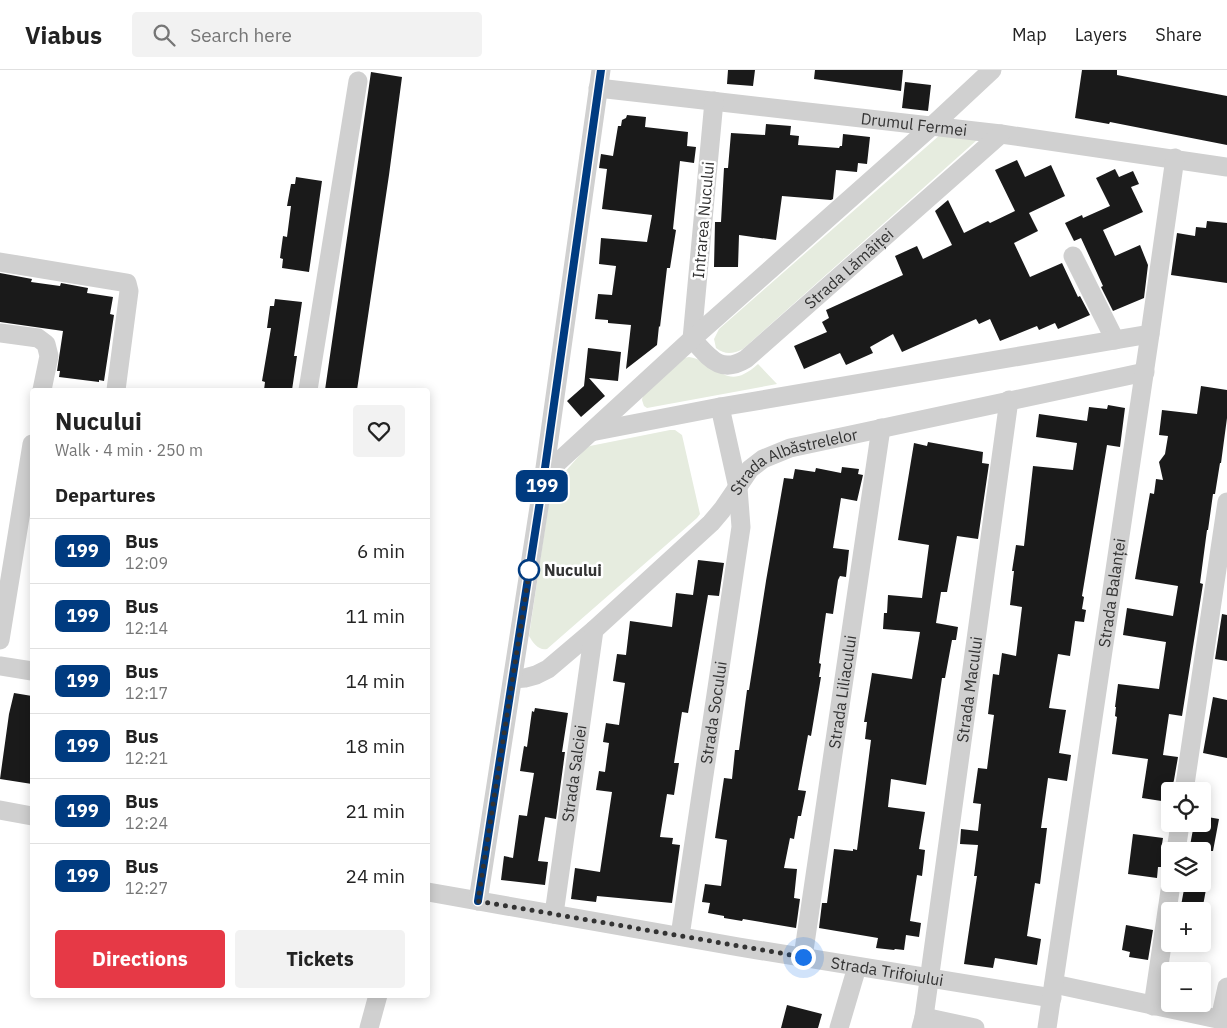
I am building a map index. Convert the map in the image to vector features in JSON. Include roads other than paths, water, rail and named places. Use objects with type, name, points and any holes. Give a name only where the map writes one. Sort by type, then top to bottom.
[{"type":"street","points":[[544,475],[692,339],[932,126],[992,70]]},
{"type":"street","points":[[478,901],[544,475],[600,79]]},
{"type":"street","name":"Drumul Fermei","points":[[600,79],[714,101],[1001,134],[1227,167]]},
{"type":"street","points":[[308,388],[358,81]]},
{"type":"street","name":"Intrarea Nucului","points":[[692,339],[714,101]]},
{"type":"street","name":"Strada Lămâiței","points":[[692,339],[720,365],[732,366],[746,359],[1001,134]]},
{"type":"street","name":"Strada Balanței","points":[[1047,1028],[1175,158]]},
{"type":"street","points":[[1073,256],[1114,340]]},
{"type":"street","points":[[0,262],[127,283],[129,291],[116,388]]},
{"type":"street","points":[[0,333],[38,338],[46,344],[49,356],[42,388]]},
{"type":"street","points":[[591,432],[720,407],[1150,334]]},
{"type":"street","name":"Strada Albăstrelelor","points":[[513,679],[536,675],[548,669],[594,630],[711,523],[750,469],[763,460],[790,448],[1145,372]]},
{"type":"street","name":"Strada Macului","points":[[923,1022],[1010,400]]},
{"type":"street","name":"Strada Socului","points":[[680,936],[741,527],[738,488],[720,407]]},
{"type":"street","name":"Strada Liliacului","points":[[803,957],[881,428]]},
{"type":"street","points":[[0,640],[30,456]]},
{"type":"street","points":[[1185,782],[1227,502]]},
{"type":"street","name":"Strada Salciei","points":[[554,914],[594,630]]},
{"type":"street","points":[[0,666],[30,671]]},
{"type":"street","points":[[0,810],[30,816]]},
{"type":"street","name":"Strada Trifoiului","points":[[430,892],[928,979],[1053,991],[1153,1006],[1224,1020]]},
{"type":"street","points":[[1153,1006],[1170,892]]},
{"type":"street","points":[[839,1028],[857,966]]},
{"type":"street","points":[[1224,1020],[1227,987]]},
{"type":"street","points":[[369,1028],[377,998]]},
{"type":"street","points":[[923,1022],[975,1028]]},
{"type":"place","name":"Nucului","points":[[529,570]]}]
